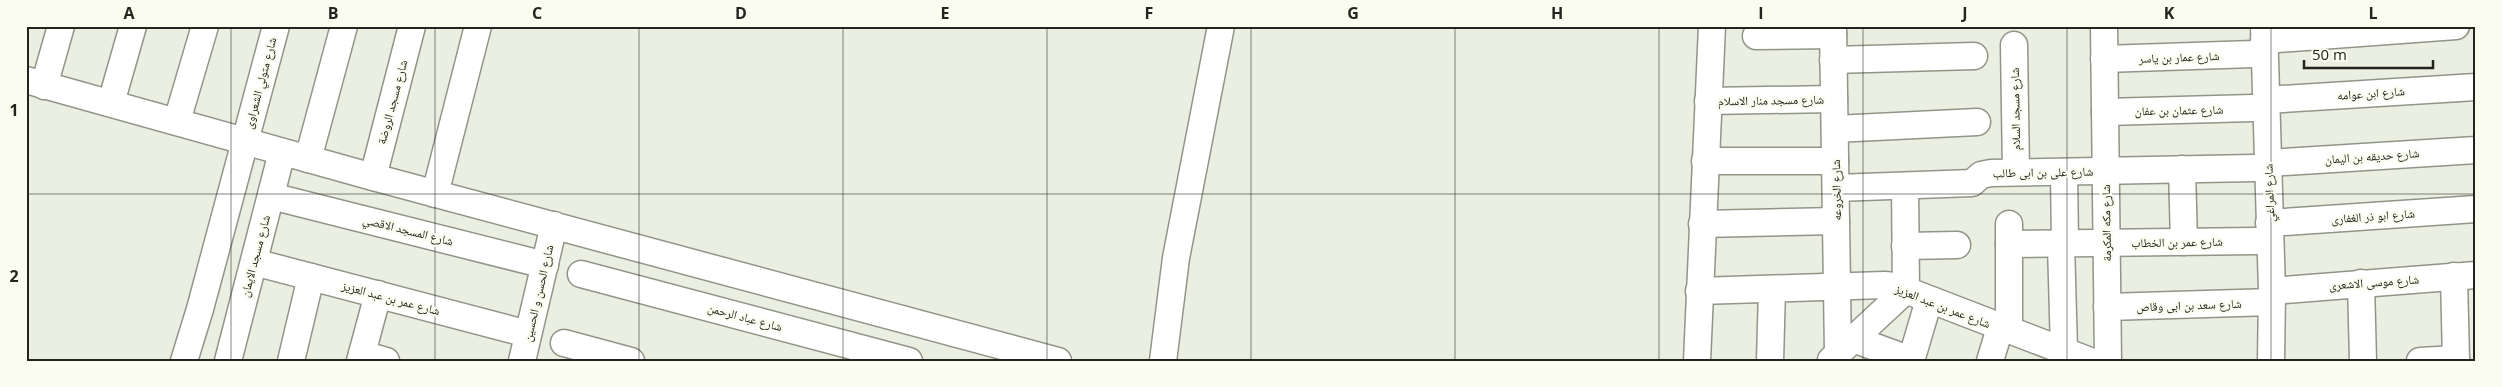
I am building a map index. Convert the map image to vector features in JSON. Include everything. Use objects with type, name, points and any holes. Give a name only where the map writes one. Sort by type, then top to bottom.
[{"type":"street","points":[[61,26],[35,83],[435,194],[1058,361]]},
{"type":"street","points":[[111,103],[133,26]]},
{"type":"street","points":[[177,121],[205,26]]},
{"type":"street","name":"شارع متولي الشعراوى","points":[[184,361],[200,310],[276,26]]},
{"type":"street","points":[[308,159],[344,26]]},
{"type":"street","name":"شارع مسجد الروضة","points":[[373,177],[412,26]]},
{"type":"street","points":[[435,194],[478,26]]},
{"type":"street","points":[[1163,361],[1176,258],[1221,26]]},
{"type":"street","points":[[1697,361],[1712,26]]},
{"type":"street","name":"شارع مكه المكرمة","points":[[2104,26],[2108,361]]},
{"type":"street","name":"شارع عمار بن ياسر","points":[[2104,59],[2258,37],[2456,26]]},
{"type":"street","points":[[1756,36],[1833,41],[1974,56]]},
{"type":"street","name":"شارع المراغي","points":[[2258,37],[2263,232],[2272,361]]},
{"type":"street","name":"شارع الخروعه","points":[[1833,41],[1837,286],[1841,351]]},
{"type":"street","name":"شارع مسجد السلام","points":[[2014,46],[2016,172]]},
{"type":"street","name":"شارع ابن عوامه","points":[[2260,104],[2476,87]]},
{"type":"street","name":"شارع مسجد منار الاسلام","points":[[1708,100],[1834,98]]},
{"type":"street","name":"شارع عثمان بن عفان","points":[[2105,112],[2260,104]]},
{"type":"street","points":[[1835,129],[1977,122]]},
{"type":"street","name":"شارع حديقه بن اليمان","points":[[2261,166],[2476,150]]},
{"type":"street","name":"شارع مسجد الايمان","points":[[228,361],[282,152]]},
{"type":"street","points":[[1705,161],[1835,161]]},
{"type":"street","name":"شارع على بن ابى طالب","points":[[1836,188],[1972,183],[1985,173],[2261,166]]},
{"type":"street","points":[[2182,169],[2184,242]]},
{"type":"street","points":[[2064,172],[2064,350]]},
{"type":"street","points":[[1841,351],[1911,360],[1918,295],[1905,246],[1905,186]]},
{"type":"street","name":"شارع المسجد الاقصي","points":[[271,196],[545,265]]},
{"type":"street","name":"شارع ابو ذر الغفارى","points":[[2263,232],[2476,209]]},
{"type":"street","points":[[1702,224],[1836,221]]},
{"type":"street","name":"شارع الحسن و الحسين","points":[[522,361],[554,225]]},
{"type":"street","name":"شارع عمر بن الخطاب","points":[[2004,330],[2009,234],[2063,244],[2106,244],[2184,242],[2263,232]]},
{"type":"street","points":[[1905,246],[1957,244]]},
{"type":"street","name":"شارع عمر بن عبد العزيز","points":[[254,262],[528,334]]},
{"type":"street","name":"شارع عباد الرحمن","points":[[581,274],[846,353],[909,361]]},
{"type":"street","points":[[2420,361],[2456,360],[2465,276]]},
{"type":"street","name":"شارع موسى الاشعرى","points":[[2267,298],[2361,283],[2465,276]]},
{"type":"street","points":[[291,361],[310,277]]},
{"type":"street","points":[[2361,283],[2363,361]]},
{"type":"street","name":"شارع عمر بن عبد العزيز","points":[[1699,290],[1884,285],[1918,295],[2004,330],[2064,350],[2090,361]]},
{"type":"street","points":[[1770,361],[1772,289]]},
{"type":"street","points":[[369,359],[378,294]]},
{"type":"street","points":[[1841,351],[1918,295]]},
{"type":"street","name":"شارع المراغي","points":[[2258,361],[2267,298]]},
{"type":"street","name":"شارع سعد بن ابى وقاص","points":[[2107,307],[2267,298]]},
{"type":"street","points":[[1990,361],[2004,330]]},
{"type":"street","points":[[564,343],[631,361]]}]
